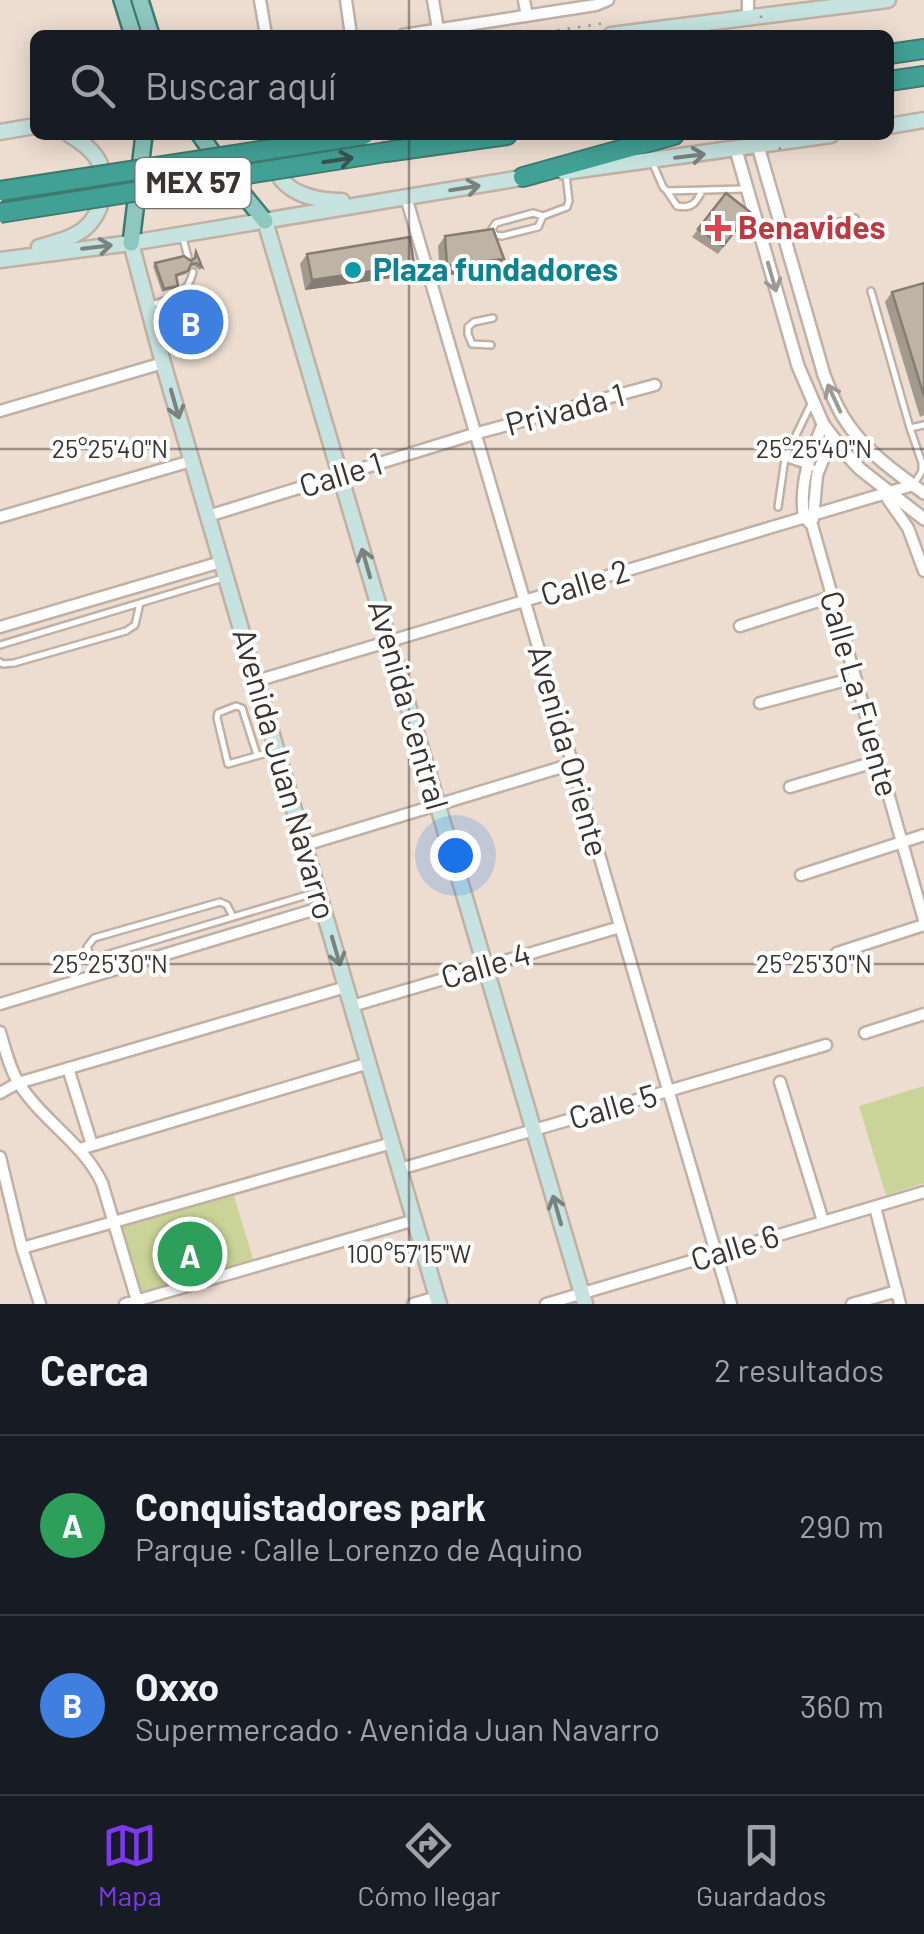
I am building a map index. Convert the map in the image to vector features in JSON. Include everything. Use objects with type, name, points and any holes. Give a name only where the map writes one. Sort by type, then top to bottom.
[{"type":"highway","points":[[894,53],[924,49]]},
{"type":"highway","points":[[894,79],[924,76]]},
{"type":"highway","name":"MEX 57","points":[[0,191],[332,140]]},
{"type":"highway","name":"MEX 57","points":[[0,213],[471,140]]},
{"type":"highway","points":[[524,177],[656,140]]},
{"type":"main road","points":[[122,0],[129,30]]},
{"type":"main road","points":[[140,0],[149,30]]},
{"type":"main road","points":[[653,30],[888,0]]},
{"type":"main road","points":[[894,125],[924,120]]},
{"type":"main road","points":[[0,132],[30,127]]},
{"type":"main road","points":[[0,259],[75,235],[98,212],[104,177],[99,160],[77,140]]},
{"type":"main road","points":[[131,242],[143,140]]},
{"type":"main road","points":[[203,140],[265,221]]},
{"type":"main road","points":[[271,140],[274,167],[296,193],[314,200],[378,202]]},
{"type":"main road","points":[[0,259],[131,242],[524,177],[798,140]]},
{"type":"main road","name":"Avenida Central","points":[[265,221],[583,1299]]},
{"type":"main road","name":"Avenida Juan Navarro","points":[[131,242],[438,1300]]},
{"type":"street","points":[[260,0],[265,30]]},
{"type":"street","points":[[346,0],[351,30]]},
{"type":"street","points":[[434,0],[438,29]]},
{"type":"street","points":[[524,0],[526,16]]},
{"type":"street","points":[[432,30],[608,0]]},
{"type":"street","points":[[748,0],[755,18]]},
{"type":"street","points":[[758,146],[835,402],[866,446],[919,489]]},
{"type":"street","points":[[736,150],[798,366],[823,424],[860,469],[924,520]]},
{"type":"street","name":"Avenida Oriente","points":[[406,197],[730,1304]]},
{"type":"street","points":[[0,410],[163,363]]},
{"type":"street","name":"Privada 1","points":[[474,434],[655,385]]},
{"type":"street","name":"Calle La Fuente","points":[[823,424],[802,496],[924,922]]},
{"type":"street","name":"Calle 1","points":[[208,516],[474,434]]},
{"type":"street","name":"Calle La Fuente","points":[[813,468],[832,438]]},
{"type":"street","points":[[0,517],[192,460]]},
{"type":"street","name":"Calle 2","points":[[256,681],[887,494],[919,489]]},
{"type":"street","points":[[887,494],[908,528],[924,571]]},
{"type":"street","points":[[0,627],[224,570]]},
{"type":"street","points":[[740,626],[830,597]]},
{"type":"street","points":[[760,704],[854,678]]},
{"type":"street","points":[[790,787],[878,761]]},
{"type":"street","points":[[305,845],[572,764]]},
{"type":"street","points":[[801,875],[924,835]]},
{"type":"street","points":[[0,1004],[321,899]]},
{"type":"street","points":[[837,953],[924,922]]},
{"type":"street","name":"Calle 4","points":[[352,1006],[620,928]]},
{"type":"street","points":[[0,1094],[18,1083],[346,986]]},
{"type":"street","points":[[865,1033],[924,1014]]},
{"type":"street","points":[[0,1032],[18,1083],[35,1104],[86,1147]]},
{"type":"street","name":"Calle 5","points":[[400,1169],[826,1045]]},
{"type":"street","points":[[86,1147],[369,1064]]},
{"type":"street","points":[[68,1068],[86,1147],[114,1222],[133,1303],[415,1220]]},
{"type":"street","points":[[780,1082],[823,1222]]},
{"type":"street","points":[[22,1248],[392,1143]]},
{"type":"street","points":[[0,1157],[40,1304]]},
{"type":"street","name":"Calle 6","points":[[546,1304],[583,1299],[716,1254],[924,1192]]},
{"type":"street","points":[[875,1207],[900,1304]]},
{"type":"street","points":[[852,1304],[896,1291]]},
{"type":"street","points":[[413,1304],[438,1300]]},
{"type":"lane","points":[[652,161],[662,188],[668,191],[747,189]]},
{"type":"lane","points":[[543,216],[533,213],[496,222],[492,229],[502,236],[538,227],[543,216],[569,204],[566,172]]},
{"type":"lane","points":[[668,191],[672,201],[685,208],[692,206],[702,191]]},
{"type":"lane","points":[[783,237],[855,218]]},
{"type":"lane","points":[[182,233],[188,257]]},
{"type":"lane","points":[[148,306],[184,292],[192,272]]},
{"type":"lane","points":[[871,292],[922,463],[919,489]]},
{"type":"lane","points":[[491,346],[472,344],[468,334],[471,323],[494,318]]},
{"type":"lane","points":[[448,342],[468,334]]},
{"type":"lane","points":[[778,507],[785,458],[812,402]]},
{"type":"lane","points":[[910,428],[924,424]]},
{"type":"lane","points":[[785,458],[813,468]]},
{"type":"lane","points":[[0,645],[140,602],[224,570]]},
{"type":"lane","points":[[0,662],[14,663],[126,631],[135,624],[140,602]]},
{"type":"lane","points":[[257,755],[240,706],[220,711],[217,715],[228,764],[276,750]]},
{"type":"lane","points":[[249,728],[269,723]]},
{"type":"lane","points":[[233,918],[227,905],[220,902],[94,938],[87,947],[91,957],[99,958],[233,918],[321,899]]},
{"type":"path","points":[[755,18],[762,8]]},
{"type":"path","points":[[779,140],[780,151],[792,150]]},
{"type":"green space","points":[[924,1086],[924,1183],[886,1195],[859,1106]]},
{"type":"green space","points":[[232,1189],[255,1266],[141,1299],[120,1221]]},
{"type":"building","name":"Benavides","points":[[726,193],[750,212],[723,246],[698,229]]},
{"type":"building","points":[[493,229],[504,259],[447,266],[445,236]]},
{"type":"building","name":"Plaza fundadores","points":[[410,237],[414,265],[312,280],[307,254]]},
{"type":"building","points":[[196,252],[202,267],[191,264],[188,271],[176,275],[178,286],[164,289],[155,263],[184,256],[191,261]]},
{"type":"building","points":[[924,283],[924,396],[892,292]]},
{"type":"building","points":[[211,297],[218,323],[183,333],[176,306]]},
{"type":"place","name":"Benavides","points":[[718,228]]},
{"type":"place","name":"Plaza fundadores","points":[[353,270]]},
{"type":"place","name":"Oxxo","points":[[191,322]]},
{"type":"place","name":"Conquistadores park","points":[[190,1254]]}]
